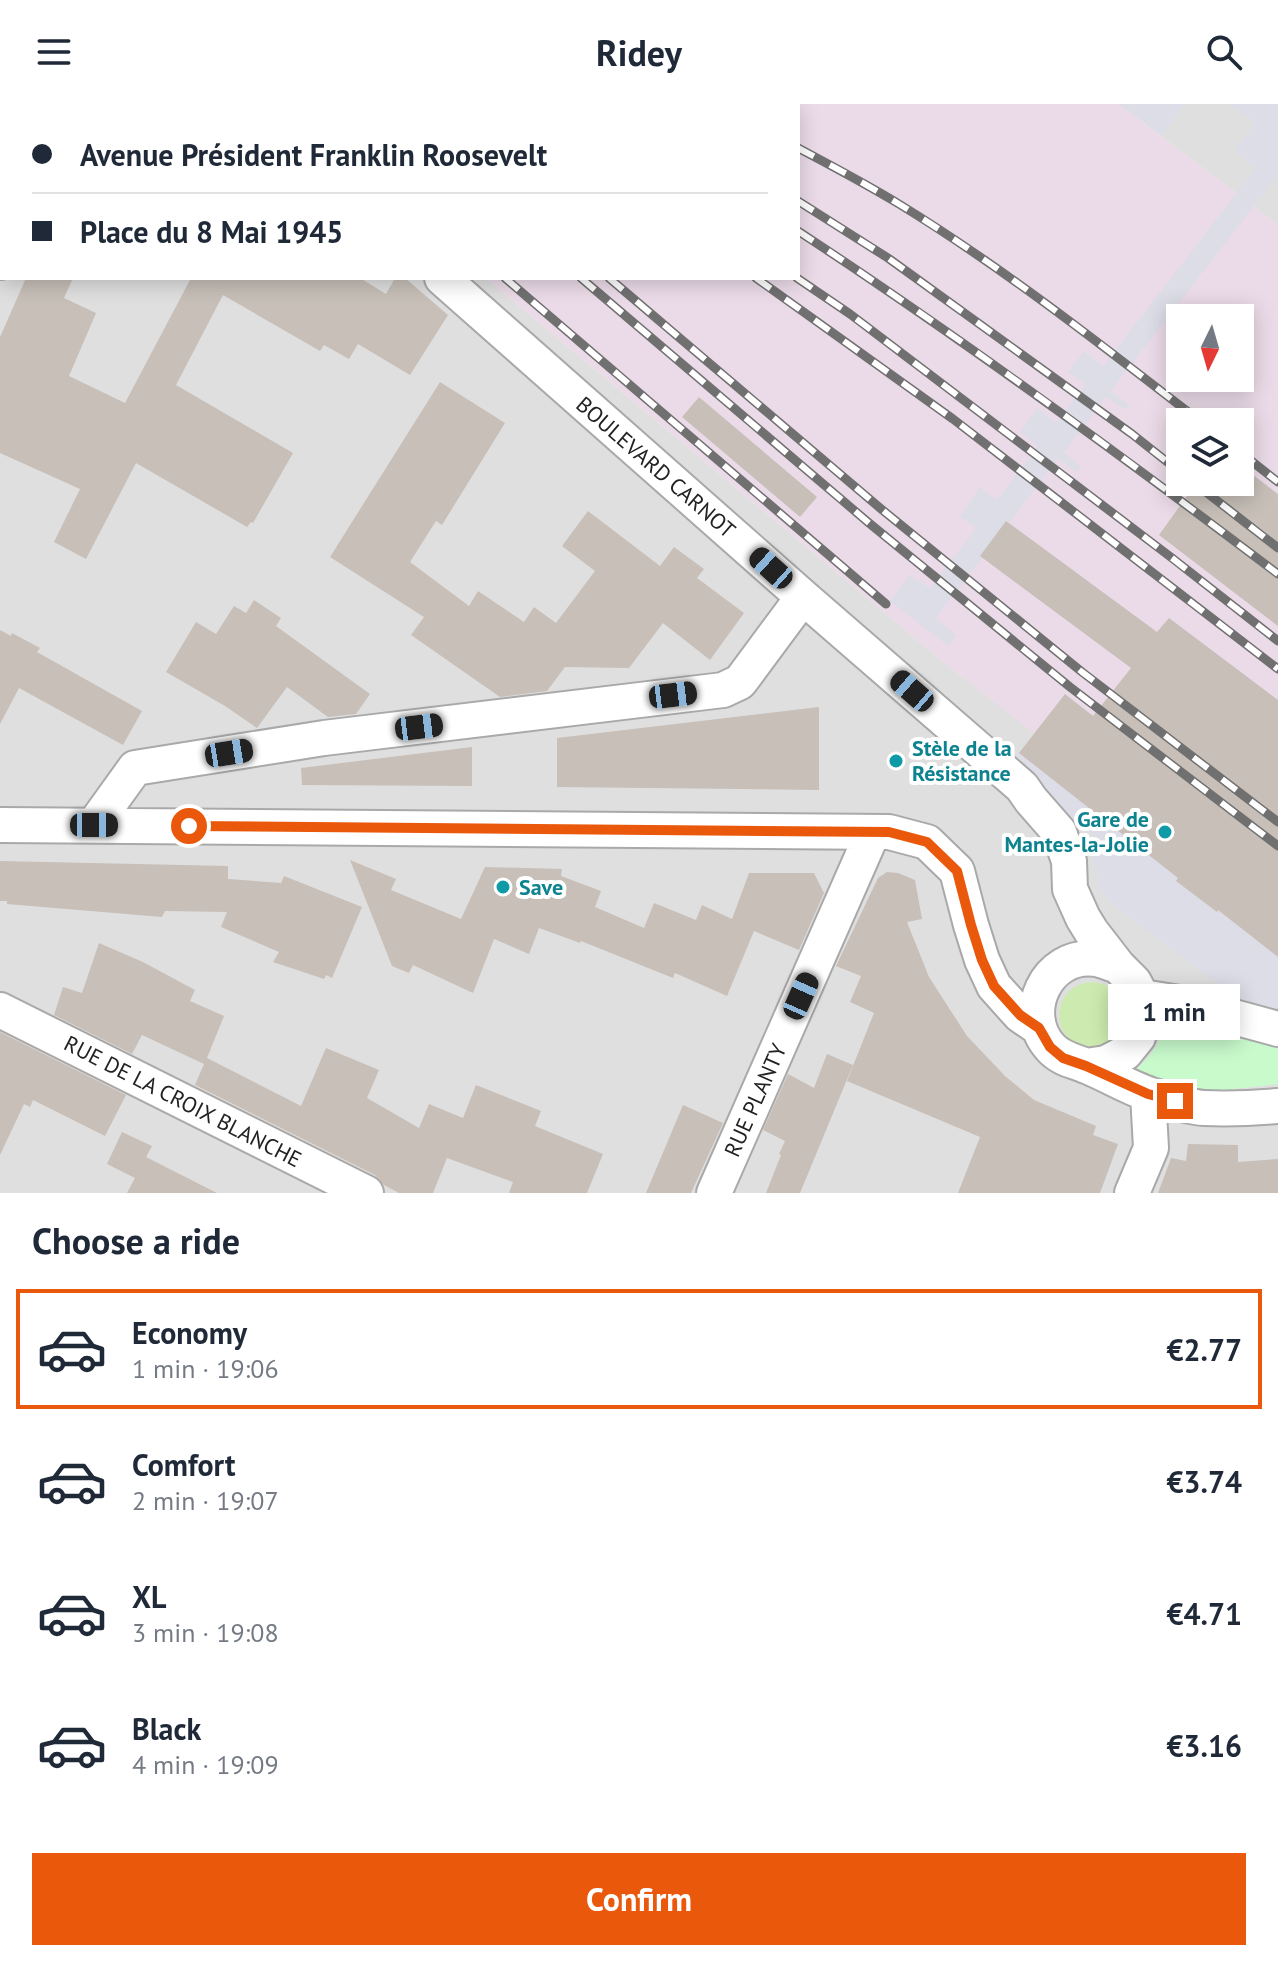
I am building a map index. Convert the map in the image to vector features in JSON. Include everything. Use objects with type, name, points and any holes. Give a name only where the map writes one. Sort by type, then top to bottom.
[{"type":"street","name":"BOULEVARD CARNOT","points":[[444,280],[1022,787],[1059,832],[1069,861],[1070,889],[1091,931],[1118,966]]},
{"type":"street","points":[[94,825],[135,768],[324,738],[723,690],[740,682],[803,597]]},
{"type":"street","points":[[0,825],[889,832],[927,842],[957,871],[982,960],[994,986],[1020,1015],[1039,1028]]},
{"type":"street","name":"RUE PLANTY","points":[[714,1193],[873,832]]},
{"type":"street","points":[[1086,1066],[1106,1063],[1125,1053],[1138,1037],[1144,1016],[1142,997],[1134,982],[1118,966],[1095,959],[1074,961],[1055,971],[1040,992],[1036,1008],[1039,1028],[1050,1047],[1063,1058],[1148,1094],[1201,1108],[1278,1106]]},
{"type":"street","points":[[1142,997],[1186,1004],[1278,1029]]},
{"type":"street","name":"RUE DE LA CROIX BLANCHE","points":[[0,1010],[366,1193]]},
{"type":"street","points":[[1132,1193],[1151,1148],[1148,1094]]},
{"type":"shaded area","points":[[800,104],[1119,104],[1278,225],[1278,957],[1019,753],[1034,733],[947,665],[488,280],[800,280]]},
{"type":"shaded area","points":[[1119,104],[1278,104],[1278,225]]},
{"type":"shaded area","points":[[1119,104],[1184,104],[1162,136]]},
{"type":"shaded area","points":[[1228,104],[1278,104],[1278,175],[1178,304],[1166,304],[1166,320],[1111,391],[1129,405],[1125,410],[1106,397],[1064,452],[1081,467],[1076,472],[1058,459],[936,618],[957,635],[948,646],[890,601],[910,575],[930,588],[976,528],[960,516],[980,487],[997,500],[1038,446],[1020,432],[1037,408],[1056,422],[1085,385],[1068,372],[1084,351],[1103,366],[1256,168],[1235,151],[1256,123]]},
{"type":"shaded area","points":[[0,280],[488,280],[947,665],[1035,733],[1278,957],[1278,1193],[0,1193]]},
{"type":"shaded area","points":[[1019,753],[1178,878],[1216,912],[1218,910],[1278,957],[1278,1012],[1239,1000],[1116,908],[1100,889],[1092,853],[1094,836],[1013,765]]},
{"type":"green space","points":[[1085,982],[1099,982],[1111,987],[1120,996],[1125,1015],[1123,1028],[1116,1039],[1099,1048],[1085,1048],[1073,1043],[1064,1034],[1059,1022],[1059,1008],[1064,996],[1073,987]]},
{"type":"green space","points":[[1167,1021],[1207,1032],[1240,1036],[1278,1049],[1278,1084],[1215,1091],[1181,1089],[1132,1074],[1153,1050]]},
{"type":"building","points":[[25,280],[72,280],[64,298],[96,313],[69,376],[125,403],[190,280],[363,280],[386,294],[394,280],[407,280],[448,315],[410,375],[358,344],[349,359],[324,345],[320,351],[223,295],[176,385],[293,453],[253,523],[247,527],[136,463],[86,559],[54,542],[80,489],[0,453],[0,337]]},
{"type":"building","points":[[440,382],[505,423],[442,525],[436,521],[410,562],[469,606],[478,591],[524,622],[534,607],[556,623],[595,571],[562,546],[588,511],[660,566],[674,547],[704,569],[697,578],[744,613],[710,660],[663,623],[629,668],[565,667],[547,691],[500,697],[411,635],[424,617],[330,557]]},
{"type":"building","points":[[699,397],[817,497],[800,517],[682,417]]},
{"type":"building","points":[[1254,476],[1278,494],[1278,626],[1159,535],[1187,496],[1254,496]]},
{"type":"building","points":[[1006,521],[1157,632],[1169,618],[1278,700],[1278,957],[1176,881],[1178,878],[1019,753],[1065,694],[1093,716],[1131,668],[980,556]]},
{"type":"building","points":[[254,600],[281,618],[276,626],[370,694],[356,714],[328,717],[287,687],[257,728],[166,672],[196,622],[216,634],[234,606],[246,613]]},
{"type":"building","points":[[0,630],[40,648],[37,652],[142,711],[123,745],[19,688],[0,724]]},
{"type":"building","points":[[819,707],[819,790],[557,787],[557,738]]},
{"type":"building","points":[[472,747],[472,786],[302,785],[301,768]]},
{"type":"building","points":[[350,860],[396,879],[391,890],[461,919],[485,867],[562,869],[561,876],[601,891],[595,907],[644,928],[654,903],[696,920],[702,905],[732,919],[749,873],[814,873],[824,893],[799,950],[754,931],[727,996],[675,973],[673,978],[581,941],[539,928],[529,954],[494,939],[473,993],[413,965],[409,973],[392,966]]},
{"type":"building","points":[[0,861],[228,866],[228,879],[281,883],[284,876],[362,907],[332,978],[326,975],[324,979],[273,962],[279,952],[221,927],[227,912],[165,911],[162,917],[7,904],[7,901],[0,901]]},
{"type":"building","points":[[887,872],[915,880],[922,919],[907,922],[929,977],[967,1036],[1005,1076],[1034,1100],[1096,1126],[1093,1135],[1118,1144],[1100,1193],[958,1193],[980,1137],[847,1081],[874,1013],[850,1002],[861,976],[836,966],[878,878]]},
{"type":"building","points":[[99,943],[195,990],[190,1001],[224,1016],[207,1058],[301,1106],[326,1048],[379,1070],[367,1098],[419,1128],[429,1104],[463,1118],[476,1085],[541,1111],[535,1126],[603,1154],[587,1193],[509,1193],[513,1182],[447,1158],[433,1193],[399,1193],[384,1185],[375,1175],[195,1085],[204,1064],[142,1035],[132,1054],[54,1015],[63,987],[82,993]]},
{"type":"building","points":[[0,1032],[126,1095],[105,1136],[33,1100],[30,1107],[24,1104],[0,1155]]},
{"type":"building","points":[[827,1054],[853,1065],[800,1193],[766,1193],[785,1141],[763,1130],[788,1074],[814,1088]]},
{"type":"building","points":[[683,1105],[723,1123],[691,1193],[646,1193]]},
{"type":"building","points":[[122,1132],[152,1146],[135,1178],[107,1164]]},
{"type":"building","points":[[1188,1144],[1238,1145],[1238,1162],[1278,1159],[1278,1193],[1158,1193],[1171,1158],[1186,1161]]},
{"type":"building","points":[[146,1157],[217,1193],[127,1193]]},
{"type":"railway","points":[[800,149],[887,197],[977,255],[1183,408]]},
{"type":"railway","points":[[800,202],[888,258],[1166,461]]},
{"type":"railway","points":[[800,232],[1041,398],[1278,574]]},
{"type":"railway","points":[[507,280],[886,604]]},
{"type":"railway","points":[[583,280],[869,523],[1070,687],[1278,846]]},
{"type":"railway","points":[[611,280],[880,508],[1082,672],[1278,822]]},
{"type":"railway","points":[[759,280],[953,419],[1278,669]]},
{"type":"railway","points":[[800,280],[850,314],[1278,641]]},
{"type":"railway","points":[[1254,463],[1278,482]]},
{"type":"railway","points":[[1211,496],[1278,548]]},
{"type":"place","name":"Stèle de la Résistance","points":[[896,761]]},
{"type":"place","name":"Gare de Mantes-la-Jolie","points":[[1165,832]]},
{"type":"place","name":"Save","points":[[503,887]]},
{"type":"route","points":[[189,826],[889,832],[927,842],[957,871],[982,960],[994,986],[1020,1015],[1039,1028],[1050,1047],[1063,1058],[1148,1094],[1175,1101]]}]
